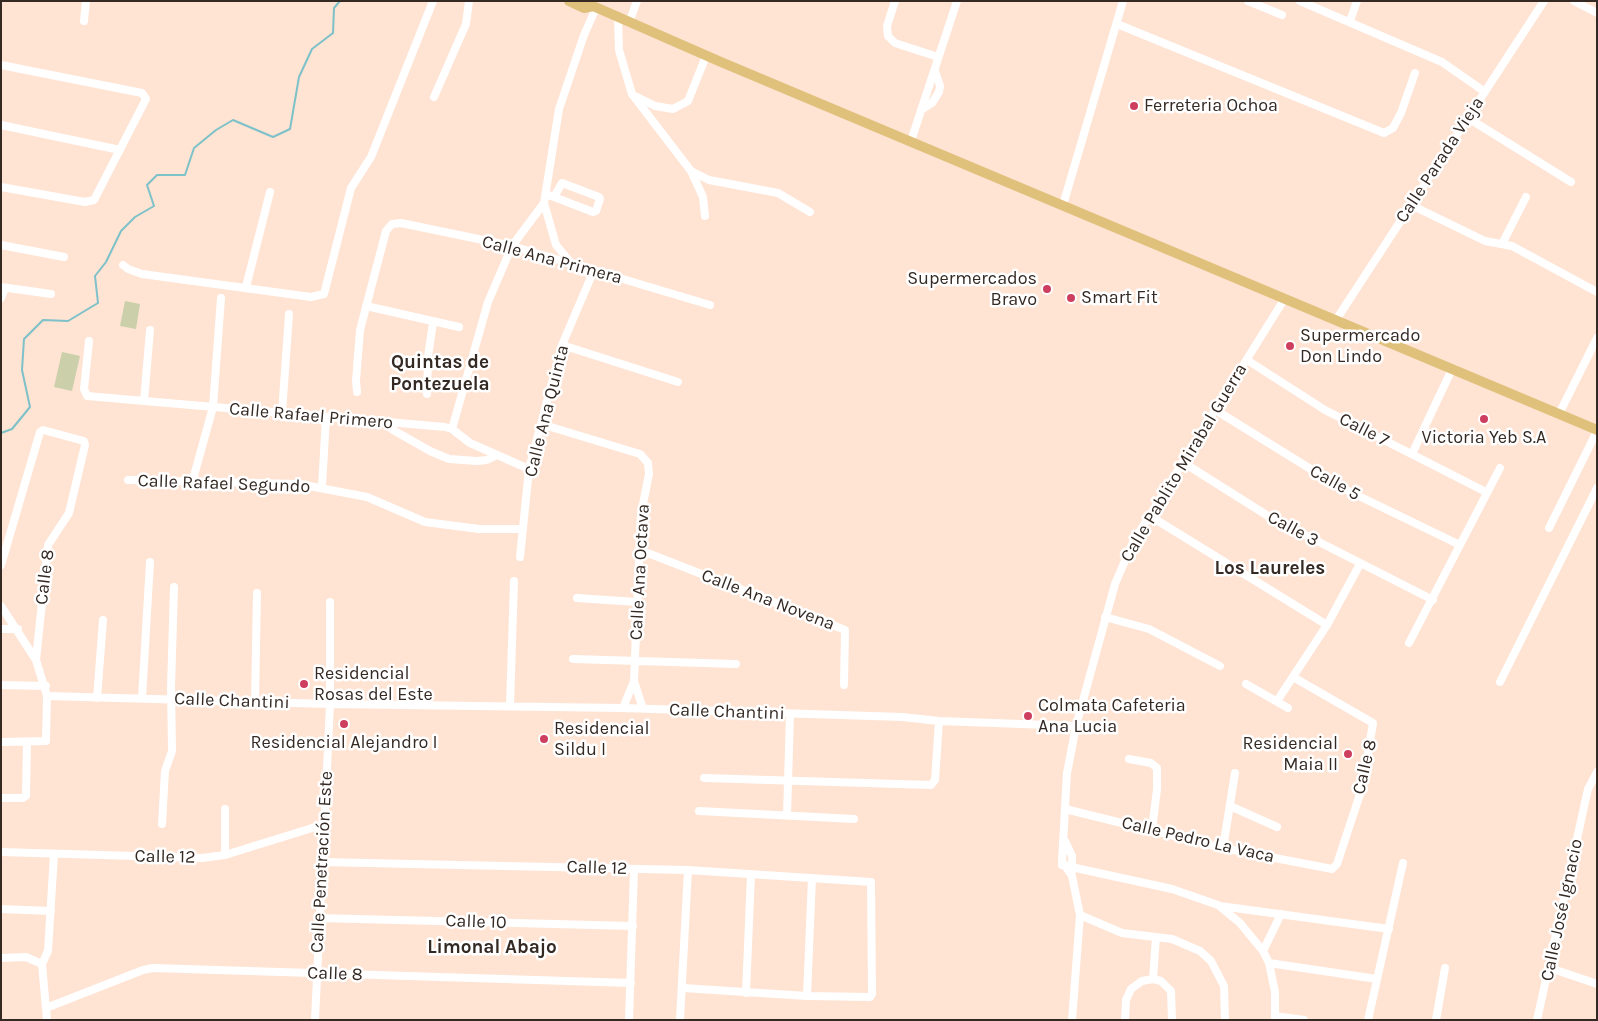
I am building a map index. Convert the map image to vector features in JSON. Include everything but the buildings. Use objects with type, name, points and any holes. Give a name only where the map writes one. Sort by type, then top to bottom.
[{"type":"main road","points":[[569,1],[584,8],[592,5],[706,56],[1597,430]]},
{"type":"street","points":[[84,21],[86,1]]},
{"type":"street","points":[[123,265],[142,274],[311,296],[324,294],[351,188],[371,157],[433,1]]},
{"type":"street","points":[[434,97],[466,24],[469,1]]},
{"type":"street","points":[[629,23],[637,1]]},
{"type":"street","points":[[895,1],[887,26],[888,36],[895,43],[938,56]]},
{"type":"street","points":[[911,141],[936,71],[938,56],[957,1]]},
{"type":"street","points":[[1063,205],[1123,1]]},
{"type":"street","points":[[1248,1],[1282,15]]},
{"type":"street","points":[[1300,1],[1442,62],[1484,92]]},
{"type":"street","points":[[1350,21],[1357,1]]},
{"type":"street","name":"Calle Parada Vieja","points":[[1336,320],[1544,1]]},
{"type":"street","points":[[1574,1],[1597,13]]},
{"type":"street","points":[[529,469],[470,443],[452,428],[488,302],[512,246],[544,203],[558,109],[584,35],[592,5]]},
{"type":"street","points":[[618,18],[620,50],[632,94],[691,171],[702,197],[705,216]]},
{"type":"street","points":[[1117,24],[1384,133],[1393,128],[1415,73]]},
{"type":"street","points":[[632,94],[655,106],[673,109],[688,102],[706,56]]},
{"type":"street","points":[[1,64],[146,94],[146,98],[94,200],[90,202],[1,187]]},
{"type":"street","points":[[921,110],[932,103],[940,92],[936,71]]},
{"type":"street","points":[[1468,118],[1571,182]]},
{"type":"street","points":[[1,125],[120,150]]},
{"type":"street","points":[[691,171],[709,180],[778,193],[810,212]]},
{"type":"street","points":[[546,194],[554,197],[595,212],[600,199],[562,183],[554,197]]},
{"type":"street","points":[[246,288],[270,192]]},
{"type":"street","points":[[1502,244],[1526,197]]},
{"type":"street","points":[[544,203],[556,245],[571,263]]},
{"type":"street","points":[[1411,205],[1485,241],[1512,246],[1597,292]]},
{"type":"street","name":"Calle Ana Primera","points":[[366,306],[386,231],[392,224],[401,223],[512,246],[710,305]]},
{"type":"street","points":[[1,245],[64,257]]},
{"type":"street","name":"Calle Ana Quinta","points":[[520,557],[529,469],[562,345],[594,270]]},
{"type":"street","points":[[1,298],[3,287],[51,294]]},
{"type":"street","points":[[192,483],[213,407],[221,298]]},
{"type":"street","name":"Calle Pablito Mirabal Guerra","points":[[1065,841],[1067,773],[1076,726],[1105,617],[1123,562],[1285,298]]},
{"type":"street","points":[[357,392],[357,353],[366,306],[459,327]]},
{"type":"street","points":[[282,413],[289,314]]},
{"type":"street","points":[[427,394],[428,357],[433,322]]},
{"type":"street","points":[[144,401],[150,330]]},
{"type":"street","points":[[1558,414],[1597,338]]},
{"type":"street","name":"Calle Rafael Primero","points":[[90,341],[85,393],[87,396],[452,428]]},
{"type":"street","points":[[562,345],[678,382]]},
{"type":"street","name":"Calle 7","points":[[1247,360],[1325,410],[1486,492]]},
{"type":"street","points":[[1412,454],[1452,368]]},
{"type":"street","name":"Calle 5","points":[[1216,411],[1338,486],[1460,545]]},
{"type":"street","points":[[322,487],[326,417]]},
{"type":"street","points":[[384,422],[393,430],[442,457],[477,461],[488,460],[497,455]]},
{"type":"street","name":"Calle Ana Octava","points":[[541,424],[640,454],[648,463],[649,474],[641,514],[634,681],[623,708]]},
{"type":"street","name":"Calle 8","points":[[1,565],[40,432],[43,430],[84,442],[85,445],[69,513],[48,545],[36,660]]},
{"type":"street","points":[[1549,528],[1597,430]]},
{"type":"street","name":"Calle 3","points":[[1184,463],[1268,516],[1433,600]]},
{"type":"street","points":[[1409,643],[1500,468]]},
{"type":"street","name":"Calle Rafael Segundo","points":[[128,480],[192,483],[277,482],[322,487],[367,497],[425,522],[479,529],[523,529]]},
{"type":"street","points":[[1500,682],[1597,488]]},
{"type":"street","points":[[1150,516],[1327,625]]},
{"type":"street","name":"Calle Ana Novena","points":[[640,550],[845,630],[844,685]]},
{"type":"street","points":[[142,698],[150,562]]},
{"type":"street","points":[[1277,701],[1327,625],[1360,564]]},
{"type":"street","points":[[510,705],[514,582]]},
{"type":"street","name":"Calle 12","points":[[162,824],[165,771],[172,751],[171,699],[174,587]]},
{"type":"street","points":[[255,702],[257,593]]},
{"type":"street","points":[[577,598],[637,602]]},
{"type":"street","name":"Calle Penetración Este","points":[[315,1020],[318,918],[325,824],[330,704],[330,602]]},
{"type":"street","points":[[1,606],[18,629],[36,660],[48,696],[47,740],[45,742],[1,742]]},
{"type":"street","points":[[1105,617],[1149,629],[1220,666]]},
{"type":"street","points":[[97,698],[103,620]]},
{"type":"street","points":[[1,629],[18,629]]},
{"type":"street","points":[[573,659],[736,664]]},
{"type":"street","name":"Calle 8","points":[[1293,678],[1374,723],[1363,784],[1337,864],[1332,869]]},
{"type":"street","name":"Calle Ana Octava","points":[[634,681],[643,709]]},
{"type":"street","points":[[1246,684],[1288,708]]},
{"type":"street","points":[[1,685],[46,686]]},
{"type":"street","name":"Calle Chantini","points":[[48,696],[330,704],[623,708],[902,717],[939,721],[1076,726]]},
{"type":"street","points":[[786,814],[790,714]]},
{"type":"street","points":[[704,778],[931,785],[936,780],[939,721]]},
{"type":"street","points":[[1,798],[23,798],[26,796],[27,742]]},
{"type":"street","points":[[1129,759],[1151,762],[1156,768],[1157,789],[1152,830]]},
{"type":"street","name":"Calle José Ignacio","points":[[1537,1020],[1588,789],[1597,772]]},
{"type":"street","points":[[1223,848],[1235,773]]},
{"type":"street","points":[[1230,806],[1277,827]]},
{"type":"street","points":[[225,809],[225,855]]},
{"type":"street","name":"Calle Pedro La Vaca","points":[[1065,809],[1223,848],[1332,869]]},
{"type":"street","points":[[699,811],[854,818]]},
{"type":"street","name":"Calle 12","points":[[1,852],[174,859],[225,855],[325,824]]},
{"type":"street","points":[[1065,841],[1062,865],[1072,871],[1172,889],[1218,905],[1388,929]]},
{"type":"street","points":[[1065,841],[1072,856],[1072,871],[1080,915],[1072,1020]]},
{"type":"street","points":[[46,1020],[42,964],[48,951],[54,854]]},
{"type":"street","name":"Calle 12","points":[[322,862],[688,870],[871,882],[872,994],[867,998],[807,996]]},
{"type":"street","points":[[1368,1020],[1403,863]]},
{"type":"street","points":[[629,1020],[634,870]]},
{"type":"street","points":[[680,1020],[688,870]]},
{"type":"street","points":[[746,993],[751,874]]},
{"type":"street","points":[[683,988],[807,996],[812,878]]},
{"type":"street","points":[[1218,905],[1240,923],[1263,951],[1269,963],[1275,992],[1275,1018],[1304,1020]]},
{"type":"street","points":[[1,909],[51,911]]},
{"type":"street","points":[[1263,951],[1281,914]]},
{"type":"street","points":[[1080,915],[1122,933],[1156,936],[1200,950],[1211,961],[1224,986],[1226,996],[1225,1020]]},
{"type":"street","name":"Calle 10","points":[[318,918],[633,926]]},
{"type":"street","points":[[1154,979],[1156,936]]},
{"type":"street","points":[[1,958],[26,957],[42,964]]},
{"type":"street","points":[[1269,963],[1377,980]]},
{"type":"street","points":[[1436,1020],[1445,968]]},
{"type":"street","points":[[1550,968],[1597,984]]},
{"type":"street","name":"Calle 8","points":[[46,1008],[148,969],[631,983]]},
{"type":"street","points":[[1125,1020],[1126,1000],[1131,989],[1142,981],[1154,979],[1161,981],[1171,991],[1172,1020]]},
{"type":"green space","points":[[125,301],[140,304],[136,329],[120,326]]},
{"type":"green space","points":[[62,352],[80,356],[72,391],[54,387]]},
{"type":"waterway","points":[[1,433],[12,429],[30,407],[22,370],[24,339],[43,320],[68,321],[98,303],[95,276],[106,262],[121,231],[135,217],[154,206],[147,185],[157,175],[185,175],[194,148],[216,130],[233,120],[273,137],[290,129],[299,77],[312,49],[333,33],[334,8],[340,1]]},
{"type":"place","name":"Ferreteria Ochoa","points":[[1134,106]]},
{"type":"place","name":"Supermercados Bravo","points":[[1047,289]]},
{"type":"place","name":"Smart Fit","points":[[1071,298]]},
{"type":"place","name":"Supermercado Don Lindo","points":[[1290,346]]},
{"type":"place","name":"Victoria Yeb S.A","points":[[1484,419]]},
{"type":"place","name":"Residencial Rosas del Este","points":[[304,684]]},
{"type":"place","name":"Colmata Cafeteria Ana Lucia","points":[[1028,716]]},
{"type":"place","name":"Residencial Alejandro I","points":[[344,724]]},
{"type":"place","name":"Residencial Sildu I","points":[[544,739]]},
{"type":"place","name":"Residencial Maia II","points":[[1348,754]]},
{"type":"district","name":"Quintas de Pontezuela","points":[[440,374]]},
{"type":"district","name":"Los Laureles","points":[[1270,569]]},
{"type":"district","name":"Limonal Abajo","points":[[492,948]]}]
